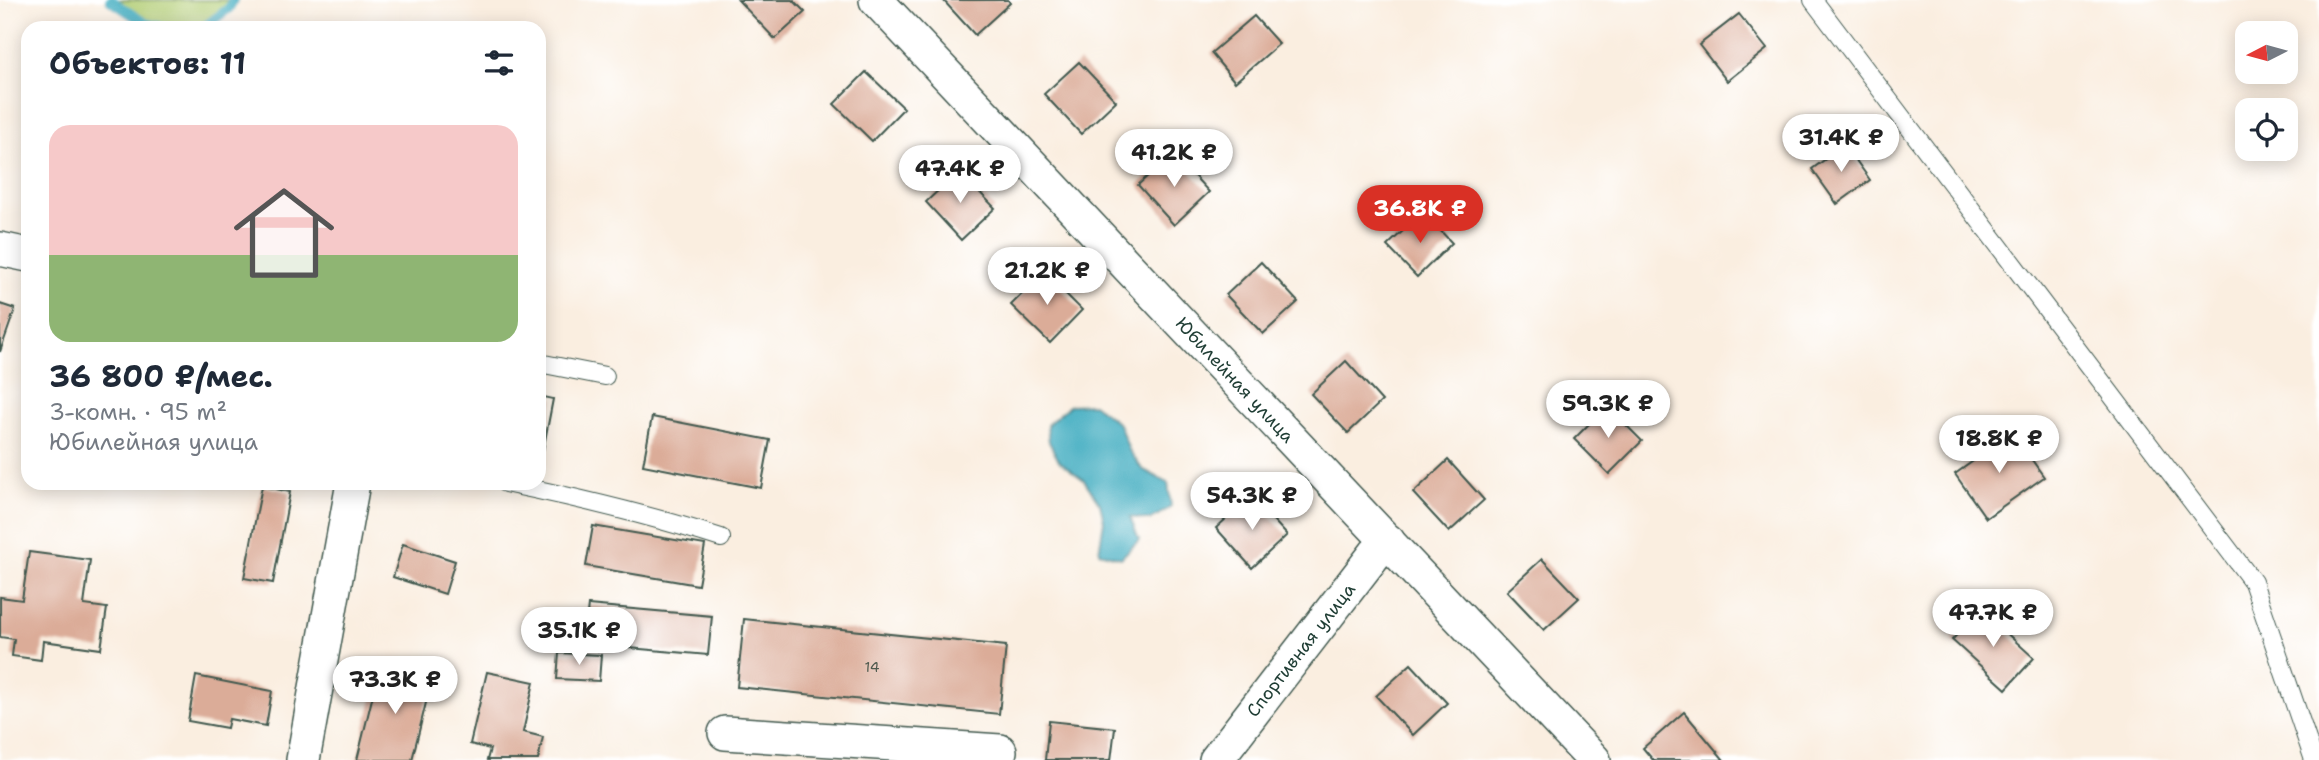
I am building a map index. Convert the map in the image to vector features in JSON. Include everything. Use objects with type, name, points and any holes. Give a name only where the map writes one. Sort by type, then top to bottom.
[{"type":"street","name":"Юбилейная улица","points":[[876,0],[1594,760]]},
{"type":"street","points":[[0,249],[21,254]]},
{"type":"street","points":[[303,760],[352,490]]},
{"type":"street","name":"Спортивная улица","points":[[1216,760],[1375,554],[1388,541]]},
{"type":"street","points":[[725,733],[1000,751],[998,760]]},
{"type":"lane","points":[[1813,0],[2253,582],[2314,760]]},
{"type":"lane","points":[[546,364],[605,376]]},
{"type":"lane","points":[[536,490],[631,511],[721,538]]},
{"type":"green space","points":[[110,0],[233,0],[226,11],[214,21],[143,21]]},
{"type":"water","points":[[1093,404],[1119,424],[1129,450],[1142,469],[1168,483],[1171,507],[1150,520],[1130,517],[1139,540],[1121,558],[1099,552],[1104,521],[1100,504],[1084,480],[1059,461],[1049,442],[1047,425],[1070,405]]},
{"type":"building","points":[[738,0],[793,0],[805,12],[775,39]]},
{"type":"building","points":[[943,0],[1008,0],[1010,3],[975,35]]},
{"type":"building","points":[[1739,14],[1767,49],[1727,81],[1699,45]]},
{"type":"building","points":[[1254,16],[1279,44],[1235,82],[1211,53]]},
{"type":"building","points":[[1079,62],[1116,101],[1081,134],[1044,94]]},
{"type":"building","points":[[866,72],[904,108],[872,141],[834,104]]},
{"type":"building","points":[[1845,145],[1870,180],[1837,204],[1812,169]]},
{"type":"building","points":[[1173,153],[1209,192],[1174,225],[1138,185]]},
{"type":"building","points":[[959,171],[995,208],[961,240],[926,202]]},
{"type":"building","points":[[1423,212],[1452,243],[1417,277],[1387,246]]},
{"type":"building","points":[[1261,262],[1298,302],[1263,334],[1226,295]]},
{"type":"building","points":[[1044,272],[1082,310],[1050,343],[1011,305]]},
{"type":"building","points":[[0,304],[15,309],[0,352]]},
{"type":"building","points":[[1346,361],[1382,401],[1348,433],[1311,394]]},
{"type":"building","points":[[546,398],[553,399],[546,435]]},
{"type":"building","points":[[1607,406],[1642,441],[1609,474],[1574,439]]},
{"type":"building","points":[[652,417],[770,440],[761,488],[643,465]]},
{"type":"building","points":[[2013,433],[2044,477],[1986,518],[1955,474]]},
{"type":"building","points":[[1448,460],[1484,500],[1449,532],[1413,493]]},
{"type":"building","points":[[261,490],[290,492],[273,583],[244,578]]},
{"type":"building","points":[[1251,496],[1287,535],[1252,568],[1216,528]]},
{"type":"building","points":[[593,526],[705,545],[698,585],[586,566]]},
{"type":"building","points":[[403,544],[455,561],[445,594],[393,577]]},
{"type":"building","points":[[29,552],[90,560],[84,605],[107,608],[101,649],[43,641],[41,660],[12,656],[14,639],[0,637],[0,597],[22,600]]},
{"type":"building","points":[[1542,559],[1579,598],[1544,630],[1507,591]]},
{"type":"building","points":[[588,605],[712,616],[708,655],[584,644]]},
{"type":"building","points":[[1980,609],[2034,658],[2006,689],[1952,640]]},
{"type":"building","points":[[744,619],[1006,646],[999,714],[737,687]]},
{"type":"building","points":[[559,653],[601,655],[599,681],[557,679]]},
{"type":"building","points":[[1411,664],[1447,703],[1413,735],[1376,696]]},
{"type":"building","points":[[380,666],[432,678],[412,760],[357,760]]},
{"type":"building","points":[[487,672],[534,682],[523,732],[543,737],[538,760],[487,760],[490,749],[470,744]]},
{"type":"building","points":[[196,676],[272,691],[266,726],[229,719],[227,728],[188,721]]},
{"type":"building","points":[[1684,712],[1724,760],[1653,760],[1643,748]]},
{"type":"building","points":[[1049,721],[1115,728],[1111,760],[1045,760]]},
{"type":"waterway","points":[[110,0],[142,21]]},
{"type":"waterway","points":[[212,21],[229,8],[233,0]]}]
